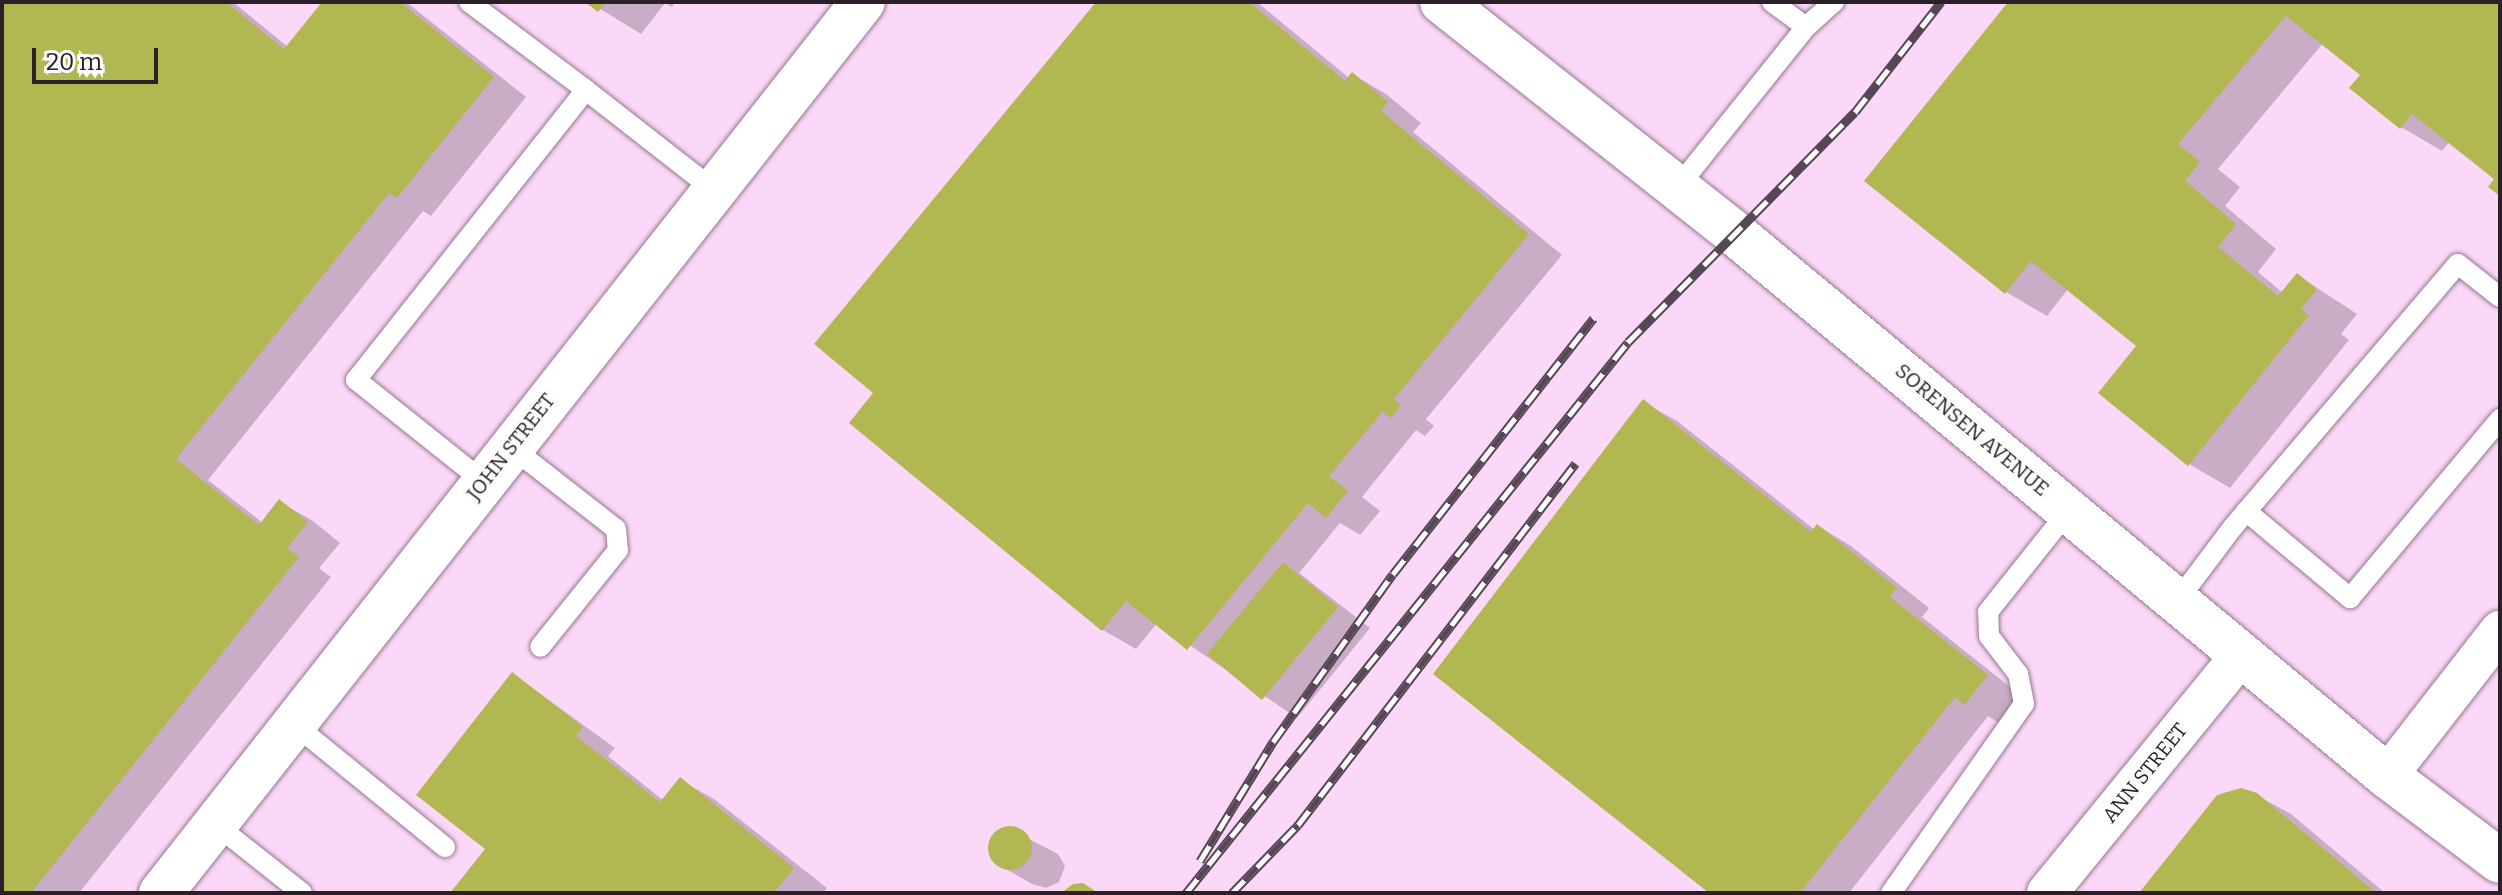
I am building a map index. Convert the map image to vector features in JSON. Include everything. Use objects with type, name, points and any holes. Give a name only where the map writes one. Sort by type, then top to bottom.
[{"type":"street","name":"JOHN STREET","points":[[161,893],[863,2]]},
{"type":"street","name":"SORENSEN AVENUE","points":[[1442,2],[1677,188],[2387,776],[2500,861]]},
{"type":"street","points":[[2387,776],[2495,646]]},
{"type":"street","name":"ANN STREET","points":[[2047,893],[2242,654]]},
{"type":"lane","points":[[469,2],[714,190]]},
{"type":"lane","points":[[1772,2],[1806,27]]},
{"type":"lane","points":[[1677,188],[1806,27],[1834,2]]},
{"type":"lane","points":[[484,482],[356,380],[586,90]]},
{"type":"lane","points":[[2178,600],[2246,511],[2458,264],[2500,297]]},
{"type":"lane","points":[[2246,511],[2350,598],[2500,419]]},
{"type":"lane","points":[[511,447],[616,529],[618,550],[540,647]]},
{"type":"lane","points":[[1891,893],[2024,704],[2018,674],[1989,636],[1988,612],[2069,510]]},
{"type":"lane","points":[[294,724],[445,847]]},
{"type":"lane","points":[[215,824],[302,893]]},
{"type":"shaded area","points":[[2,2],[2500,2],[2500,893],[2,893]]},
{"type":"building","points":[[2,2],[226,2],[284,49],[322,2],[400,2],[494,77],[397,198],[389,193],[176,459],[259,525],[279,499],[308,522],[287,548],[299,557],[31,893],[2,893]]},
{"type":"building","points":[[585,2],[606,2],[598,12]]},
{"type":"building","points":[[1096,2],[1249,2],[1345,81],[1352,72],[1388,102],[1381,111],[1529,234],[1394,399],[1401,405],[1391,418],[1383,411],[1329,476],[1348,491],[1326,518],[1308,503],[1187,650],[1126,601],[1102,631],[849,423],[873,393],[814,344]]},
{"type":"building","points":[[2008,2],[2500,2],[2500,196],[2488,187],[2494,179],[2412,114],[2400,129],[2349,88],[2360,75],[2286,16],[2178,144],[2200,162],[2185,181],[2236,224],[2218,247],[2278,296],[2297,273],[2317,289],[2301,309],[2309,315],[2188,466],[2098,393],[2136,346],[2031,261],[2005,294],[1864,181]]},
{"type":"building","points":[[1643,399],[1811,532],[1817,524],[1897,588],[1890,597],[1988,675],[1964,705],[1955,697],[1800,893],[1709,893],[1433,674]]},
{"type":"building","points":[[1283,562],[1338,607],[1262,700],[1207,654]]},
{"type":"building","points":[[512,672],[583,727],[576,736],[660,802],[680,777],[794,868],[774,893],[450,893],[485,849],[416,795]]},
{"type":"building","points":[[2241,788],[2257,793],[2376,893],[2139,893],[2217,795]]},
{"type":"building","points":[[1010,826],[1026,832],[1032,848],[1026,864],[1010,870],[994,864],[988,848],[994,832]]},
{"type":"building","points":[[1083,883],[1098,893],[1061,893],[1073,884]]},
{"type":"railway","points":[[1186,893],[1628,342],[1855,112],[1941,2]]},
{"type":"railway","points":[[1200,861],[1273,742],[1393,574],[1594,318]]},
{"type":"railway","points":[[1232,893],[1298,825],[1576,463]]}]
